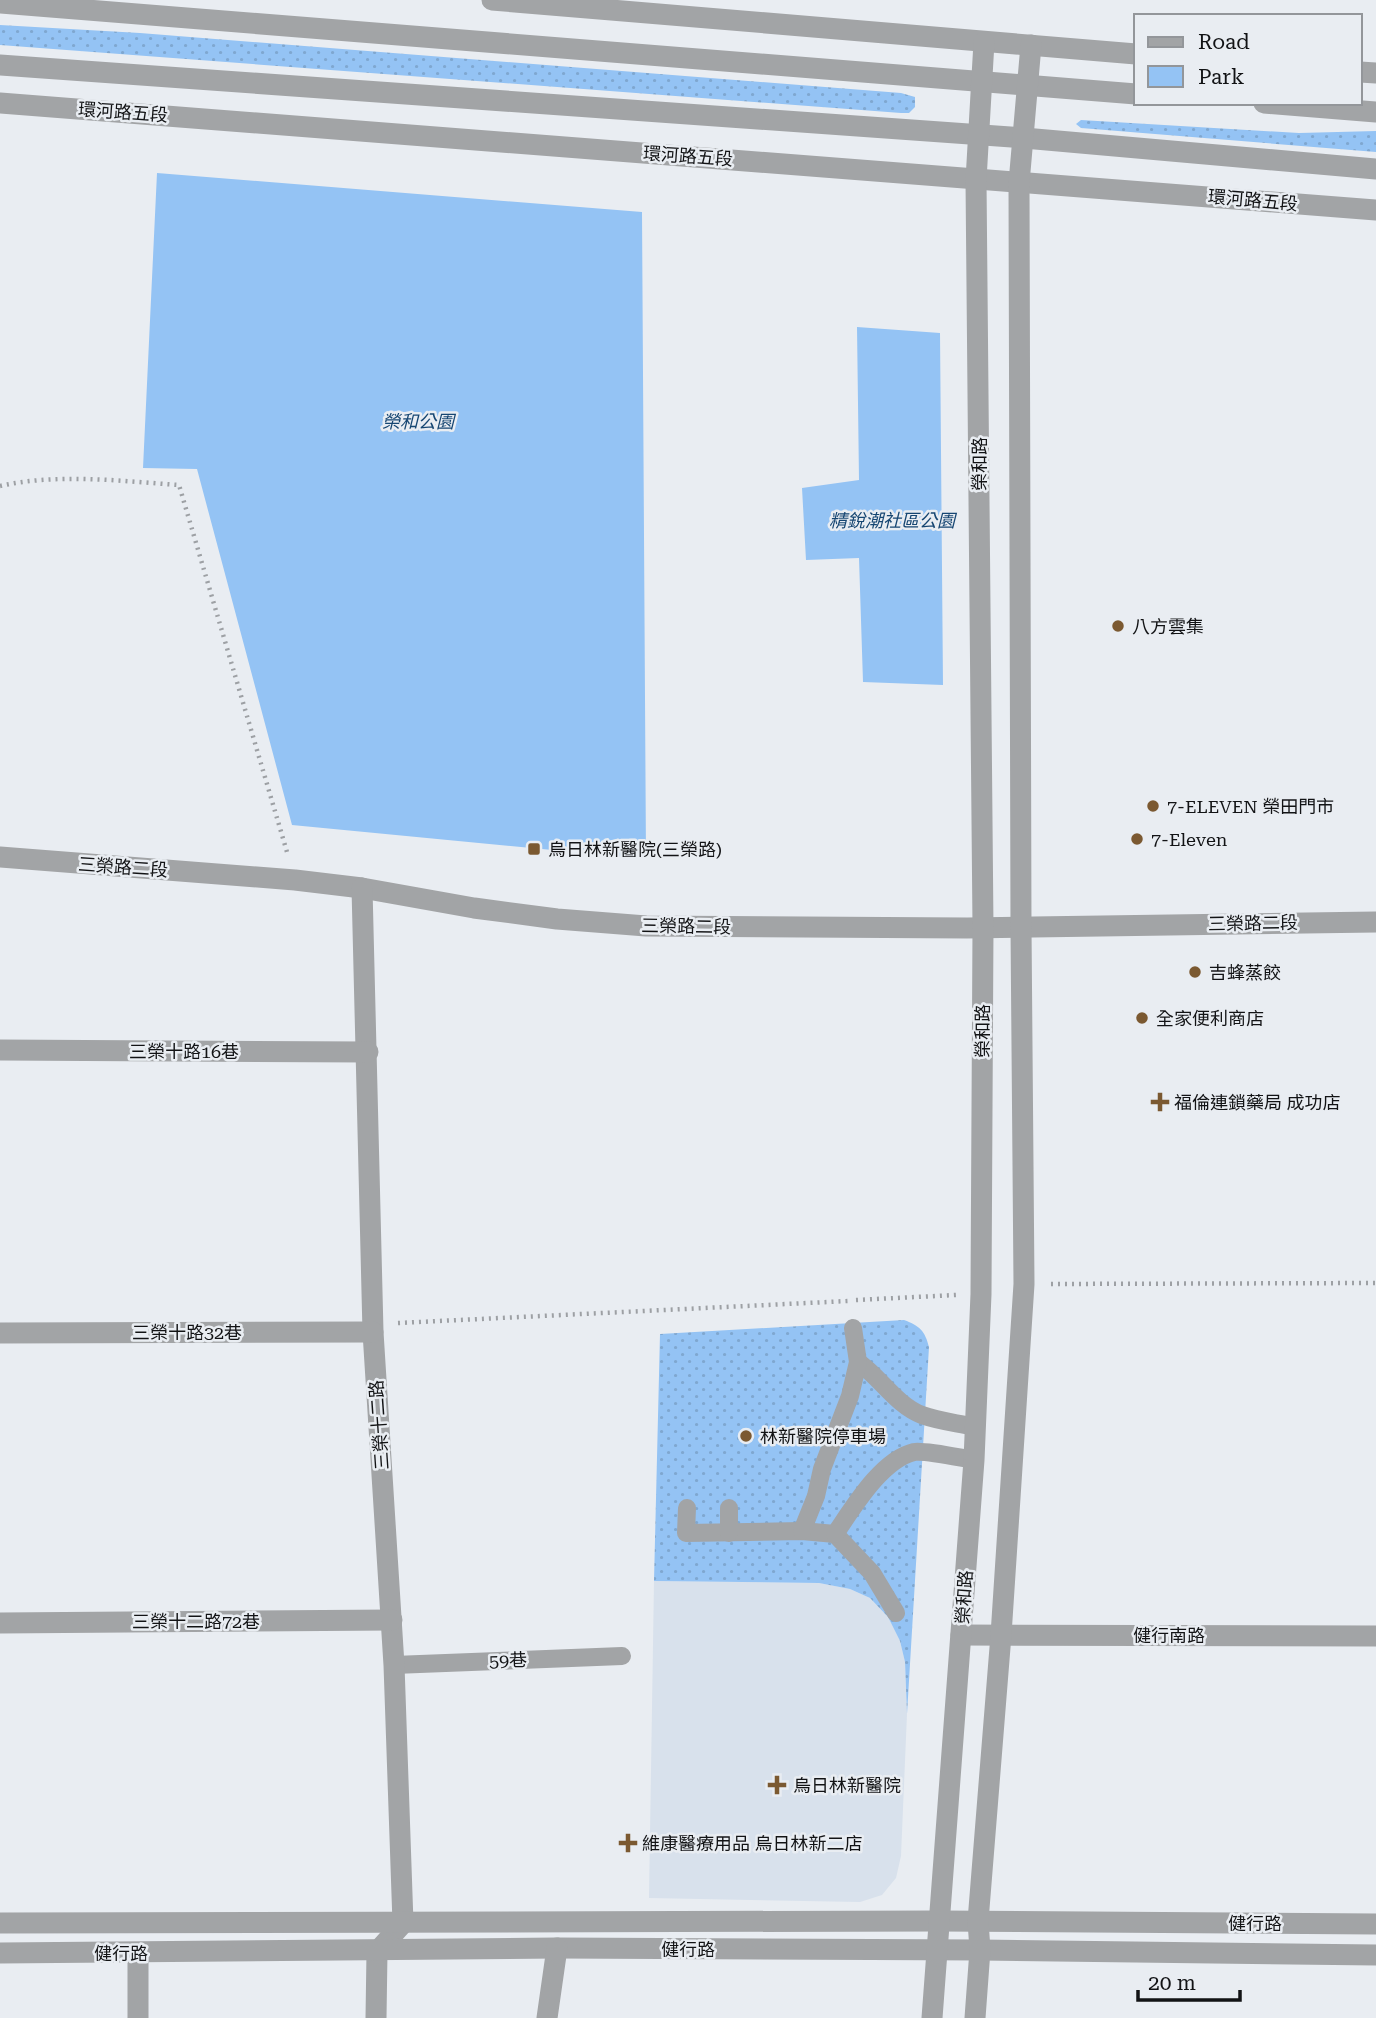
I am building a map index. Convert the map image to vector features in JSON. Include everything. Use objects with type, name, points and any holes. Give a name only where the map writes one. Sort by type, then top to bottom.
[{"type":"street","points":[[492,0],[1134,54]]},
{"type":"street","points":[[0,3],[1134,94]]},
{"type":"street","name":"榮和路","points":[[932,2018],[974,1460],[981,1294],[983,927],[976,180],[984,42]]},
{"type":"street","points":[[975,2018],[980,1950],[978,1921],[1001,1634],[1024,1284],[1019,183],[1031,45]]},
{"type":"street","points":[[0,65],[1024,138],[1376,169]]},
{"type":"street","name":"環河路五段","points":[[0,103],[1376,210]]},
{"type":"street","points":[[1289,105],[1376,112]]},
{"type":"street","name":"三榮路二段","points":[[0,857],[295,880],[557,919],[646,926],[1021,927],[1376,922]]},
{"type":"street","name":"三榮十二路","points":[[362,888],[373,1328],[392,1620],[403,1923]]},
{"type":"street","name":"三榮十路16巷","points":[[0,1050],[368,1052]]},
{"type":"street","name":"三榮十路32巷","points":[[0,1333],[373,1328]]},
{"type":"street","name":"三榮十二路72巷","points":[[0,1623],[392,1620]]},
{"type":"street","name":"健行南路","points":[[961,1635],[1376,1636]]},
{"type":"street","name":"健行路","points":[[0,1923],[978,1921],[1376,1924]]},
{"type":"street","points":[[376,2018],[377,1952],[403,1923]]},
{"type":"street","points":[[547,2018],[556,1948]]},
{"type":"street","name":"健行路","points":[[0,1953],[377,1952],[556,1948],[1376,1955]]},
{"type":"street","points":[[138,1953],[138,2018]]},
{"type":"lane","points":[[802,1531],[850,1396],[858,1362],[853,1328]]},
{"type":"lane","points":[[858,1362],[920,1415],[975,1427]]},
{"type":"lane","points":[[835,1534],[869,1486],[895,1461],[916,1451],[974,1460]]},
{"type":"lane","points":[[687,1508],[686,1533],[802,1531],[835,1534],[872,1573],[896,1613]]},
{"type":"lane","points":[[729,1508],[729,1534]]},
{"type":"lane","name":"59巷","points":[[394,1665],[622,1656]]},
{"type":"path","points":[[0,486],[15,482],[72,479],[179,485],[295,880]]},
{"type":"path","points":[[1024,1284],[1376,1283]]},
{"type":"path","points":[[373,1328],[981,1294]]},
{"type":"shaded area","name":"烏日林新醫院","points":[[654,1581],[819,1583],[850,1589],[870,1598],[888,1617],[900,1641],[905,1662],[907,1714],[901,1856],[896,1878],[882,1895],[860,1902],[649,1898]]},
{"type":"green space","points":[[0,25],[140,33],[901,93],[915,97],[915,107],[909,113],[901,113],[0,45]]},
{"type":"green space","points":[[1081,120],[1299,133],[1376,131],[1376,152],[1081,128],[1076,124]]},
{"type":"green space","name":"榮和公園","points":[[157,173],[642,212],[646,859],[292,825],[197,469],[143,468]]},
{"type":"green space","name":"精銳潮社區公園","points":[[857,327],[940,333],[943,685],[863,682],[859,558],[806,560],[802,488],[859,480]]},
{"type":"green space","points":[[904,1320],[921,1330],[929,1347],[907,1714],[905,1662],[900,1641],[888,1617],[870,1598],[850,1589],[819,1583],[654,1581],[660,1334]]},
{"type":"place","name":"八方雲集","points":[[1118,626]]},
{"type":"place","name":"7-ELEVEN 榮田門市","points":[[1153,806]]},
{"type":"place","name":"7-Eleven","points":[[1137,839]]},
{"type":"place","name":"烏日林新醫院(三榮路)","points":[[534,849]]},
{"type":"place","name":"吉蜂蒸餃","points":[[1195,972]]},
{"type":"place","name":"全家便利商店","points":[[1142,1018]]},
{"type":"place","name":"福倫連鎖藥局 成功店","points":[[1160,1102]]},
{"type":"place","name":"林新醫院停車場","points":[[746,1436]]},
{"type":"place","name":"烏日林新醫院","points":[[777,1785]]},
{"type":"place","name":"維康醫療用品 烏日林新二店","points":[[628,1843]]}]
